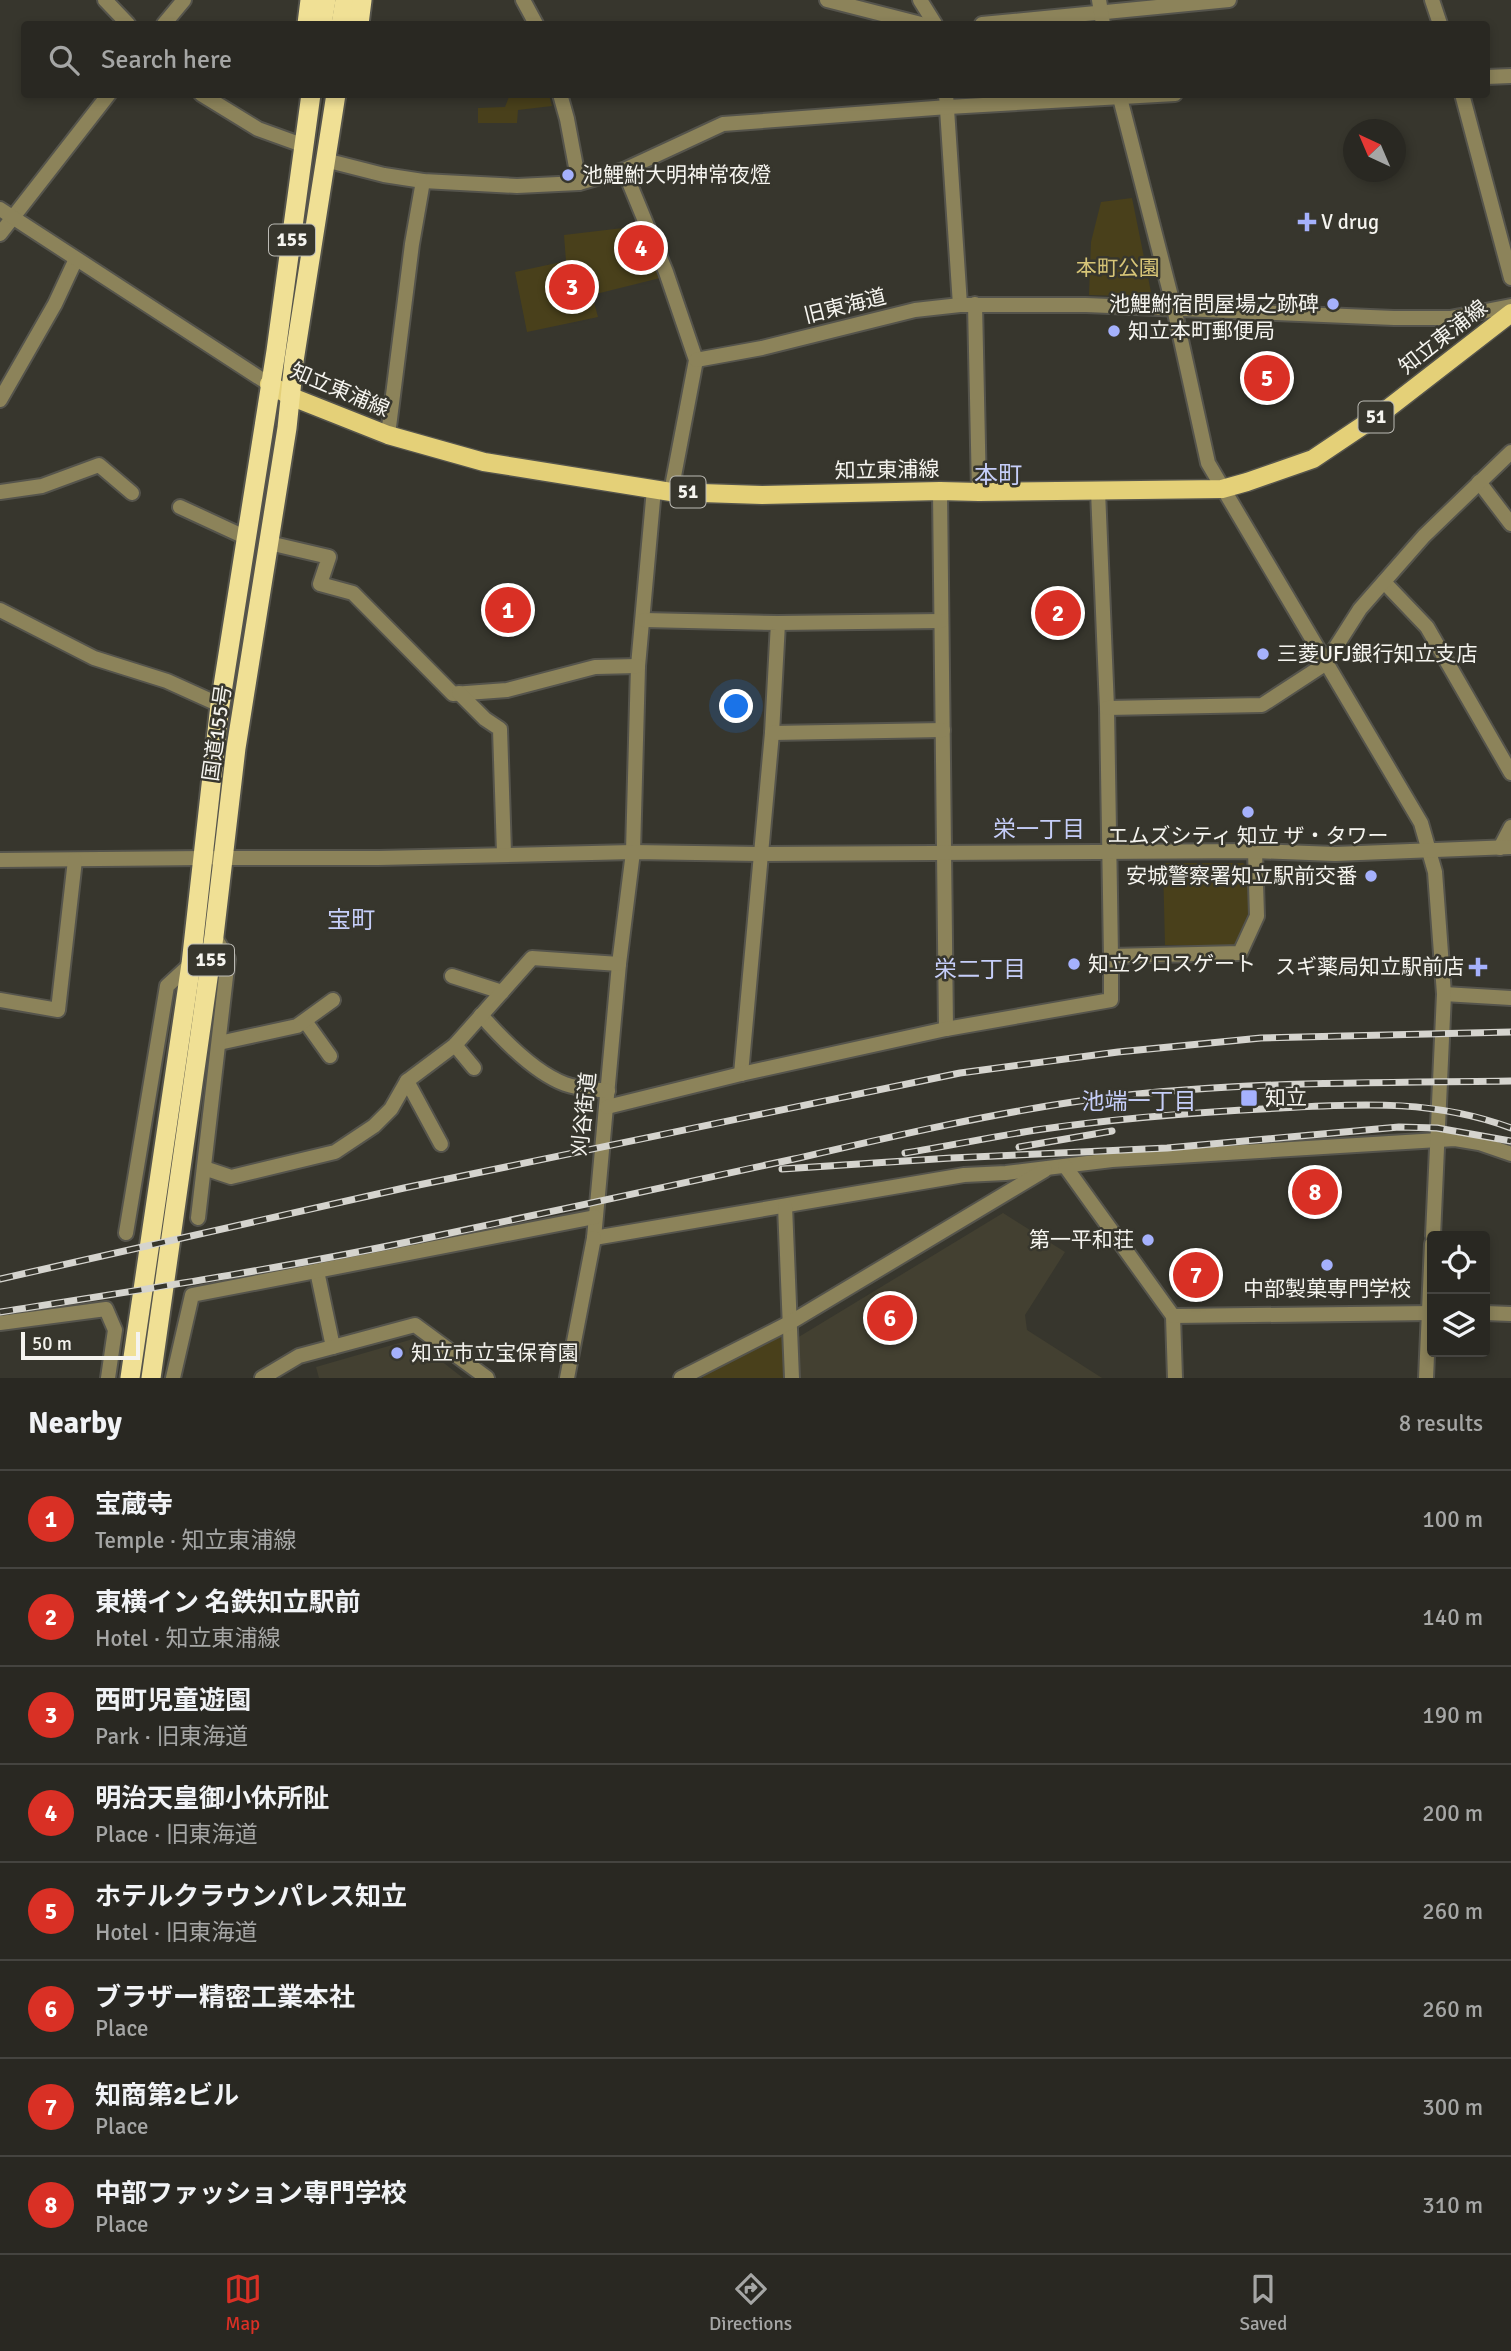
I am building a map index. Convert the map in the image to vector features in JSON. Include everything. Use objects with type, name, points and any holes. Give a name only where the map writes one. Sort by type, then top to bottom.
[{"type":"highway","points":[[307,21],[310,0]]},
{"type":"highway","points":[[322,21],[326,0]]},
{"type":"highway","points":[[342,21],[345,0]]},
{"type":"highway","points":[[359,21],[362,0]]},
{"type":"highway","name":"国道155号","points":[[130,1378],[191,964],[220,705],[311,98]]},
{"type":"highway","name":"国道155号","points":[[152,1378],[214,936],[236,748],[292,397],[294,361],[335,98]]},
{"type":"main road","name":"知立東浦線","points":[[269,384],[292,397],[388,435],[484,462],[663,490],[762,495],[1222,489],[1313,459],[1386,410],[1511,313]]},
{"type":"street","points":[[105,0],[125,21]]},
{"type":"street","points":[[166,21],[184,0]]},
{"type":"street","points":[[523,0],[534,21]]},
{"type":"street","points":[[827,0],[909,21]]},
{"type":"street","points":[[920,0],[933,21]]},
{"type":"street","points":[[1014,21],[1229,0]]},
{"type":"street","points":[[1432,0],[1439,21]]},
{"type":"street","points":[[1490,77],[1511,76]]},
{"type":"street","points":[[0,234],[106,98]]},
{"type":"street","points":[[208,98],[258,129],[305,146]]},
{"type":"street","points":[[561,98],[579,183]]},
{"type":"street","points":[[325,160],[389,176],[423,181],[517,186],[579,183],[624,170],[723,124],[947,101],[1077,98]]},
{"type":"street","points":[[1120,98],[1174,308],[1208,463],[1421,823],[1430,850],[1435,872],[1444,994],[1433,1231]]},
{"type":"street","points":[[1463,98],[1511,278]]},
{"type":"street","points":[[947,101],[968,304],[979,492]]},
{"type":"street","points":[[624,170],[666,272],[696,360]]},
{"type":"street","points":[[388,435],[412,244],[423,181]]},
{"type":"street","points":[[0,209],[269,384]]},
{"type":"street","points":[[0,400],[55,304],[76,259]]},
{"type":"street","name":"旧東海道","points":[[696,360],[762,348],[915,310],[968,304],[1174,308],[1394,318],[1450,318],[1511,306]]},
{"type":"street","name":"刈谷街道","points":[[566,1378],[594,1238],[619,964],[633,852],[638,666],[663,490],[696,360]]},
{"type":"street","points":[[1107,708],[1262,705],[1325,663],[1360,609],[1424,536],[1511,452]]},
{"type":"street","points":[[0,492],[42,485],[99,465],[132,493]]},
{"type":"street","points":[[1479,482],[1511,524]]},
{"type":"street","points":[[940,491],[946,1029]]},
{"type":"street","points":[[607,1107],[741,1074],[946,1029],[1111,1000],[1107,708],[1098,491]]},
{"type":"street","points":[[180,507],[247,538]]},
{"type":"street","points":[[269,543],[329,557],[320,584],[353,593],[453,694],[507,690],[595,667],[638,666]]},
{"type":"street","points":[[1384,582],[1427,627],[1511,774]]},
{"type":"street","points":[[0,610],[94,658],[167,681],[220,705]]},
{"type":"street","points":[[644,620],[778,623],[941,621]]},
{"type":"street","points":[[741,1074],[772,733],[778,623]]},
{"type":"street","points":[[459,693],[485,719],[500,729],[504,853]]},
{"type":"street","points":[[772,733],[943,730]]},
{"type":"street","points":[[0,860],[379,858],[633,852],[759,854],[1255,851],[1335,854],[1505,847],[1511,827]]},
{"type":"street","points":[[1111,956],[1240,953],[1256,916],[1255,851]]},
{"type":"street","points":[[0,1000],[58,1010],[75,860]]},
{"type":"street","points":[[198,1218],[228,959],[214,936]]},
{"type":"street","points":[[204,1168],[231,1177],[334,1152],[374,1126],[391,1109],[407,1081],[455,1045],[532,958],[619,964]]},
{"type":"street","points":[[126,1233],[167,985],[191,964]]},
{"type":"street","points":[[452,976],[502,992]]},
{"type":"street","points":[[1444,994],[1511,999]]},
{"type":"street","points":[[219,1043],[297,1026],[333,1000]]},
{"type":"street","points":[[481,1016],[503,1040],[550,1078],[567,1085],[608,1091]]},
{"type":"street","points":[[305,1021],[330,1056]]},
{"type":"street","points":[[455,1045],[474,1068]]},
{"type":"street","points":[[407,1081],[441,1144]]},
{"type":"street","points":[[594,1238],[964,1174],[1006,1173],[1112,1160],[1455,1139],[1511,1154]]},
{"type":"street","points":[[1057,1167],[1174,1316],[1175,1378]]},
{"type":"street","points":[[681,1378],[792,1322],[1057,1167]]},
{"type":"street","points":[[785,1206],[792,1322],[792,1378]]},
{"type":"street","points":[[173,1378],[192,1295],[595,1217]]},
{"type":"street","points":[[317,1271],[333,1348]]},
{"type":"street","points":[[0,1323],[106,1309],[116,1331],[108,1378]]},
{"type":"street","points":[[1174,1316],[1427,1313]]},
{"type":"street","points":[[1490,1313],[1511,1314]]},
{"type":"street","points":[[262,1378],[299,1356],[415,1325],[488,1378]]},
{"type":"street","points":[[1426,1378],[1428,1357]]},
{"type":"shaded area","points":[[1003,1213],[1065,1252],[1025,1315],[1027,1330],[1102,1378],[798,1378],[797,1338]]},
{"type":"shaded area","name":"知立市立宝保育園","points":[[413,1339],[463,1378],[319,1378],[316,1367]]},
{"type":"green space","points":[[508,98],[550,98],[552,106],[518,110],[517,123],[478,123],[478,108],[505,107]]},
{"type":"green space","name":"本町公園","points":[[1132,198],[1152,297],[1089,295],[1091,242],[1101,202]]},
{"type":"green space","points":[[640,226],[660,278],[592,295],[598,317],[527,332],[515,272],[566,261],[564,235]]},
{"type":"green space","points":[[1163,863],[1243,863],[1250,869],[1248,914],[1236,945],[1165,945]]},
{"type":"green space","points":[[783,1335],[783,1378],[703,1378],[703,1376]]},
{"type":"railway","points":[[0,1279],[404,1188],[960,1073],[1118,1052],[1261,1038],[1511,1032]]},
{"type":"railway","points":[[0,1312],[365,1251],[933,1128],[1073,1102],[1237,1087],[1511,1081]]},
{"type":"railway","points":[[905,1153],[1097,1122],[1310,1107],[1368,1105],[1425,1108],[1453,1112],[1511,1128]]},
{"type":"railway","points":[[782,1169],[1167,1148],[1399,1127],[1437,1128],[1511,1141]]},
{"type":"railway","points":[[1019,1147],[1112,1131]]},
{"type":"place","name":"池鯉鮒大明神常夜燈","points":[[568,175]]},
{"type":"place","name":"V drug","points":[[1307,222]]},
{"type":"place","name":"明治天皇御小休所阯","points":[[641,248]]},
{"type":"place","name":"西町児童遊園","points":[[572,287]]},
{"type":"place","name":"池鯉鮒宿問屋場之跡碑","points":[[1333,304]]},
{"type":"place","name":"知立本町郵便局","points":[[1114,331]]},
{"type":"place","name":"ホテルクラウンパレス知立","points":[[1267,378]]},
{"type":"place","name":"宝蔵寺","points":[[508,610]]},
{"type":"place","name":"東横イン 名鉄知立駅前","points":[[1058,613]]},
{"type":"place","name":"三菱UFJ銀行知立支店","points":[[1263,654]]},
{"type":"place","name":"エムズシティ 知立 ザ・タワー","points":[[1248,812]]},
{"type":"place","name":"安城警察署知立駅前交番","points":[[1371,876]]},
{"type":"place","name":"知立クロスゲート","points":[[1074,964]]},
{"type":"place","name":"スギ薬局知立駅前店","points":[[1478,967]]},
{"type":"place","name":"知立","points":[[1249,1098]]},
{"type":"place","name":"中部ファッション専門学校","points":[[1315,1192]]},
{"type":"place","name":"第一平和荘","points":[[1148,1240]]},
{"type":"place","name":"中部製菓専門学校","points":[[1327,1265]]},
{"type":"place","name":"知商第2ビル","points":[[1196,1275]]},
{"type":"place","name":"ブラザー精密工業本社","points":[[890,1318]]},
{"type":"place","name":"知立市立宝保育園","points":[[397,1353]]},
{"type":"district","name":"本町","points":[[998,475]]},
{"type":"district","name":"栄一丁目","points":[[1039,829]]},
{"type":"district","name":"宝町","points":[[351,920]]},
{"type":"district","name":"栄二丁目","points":[[980,969]]},
{"type":"district","name":"池端一丁目","points":[[1139,1101]]}]
